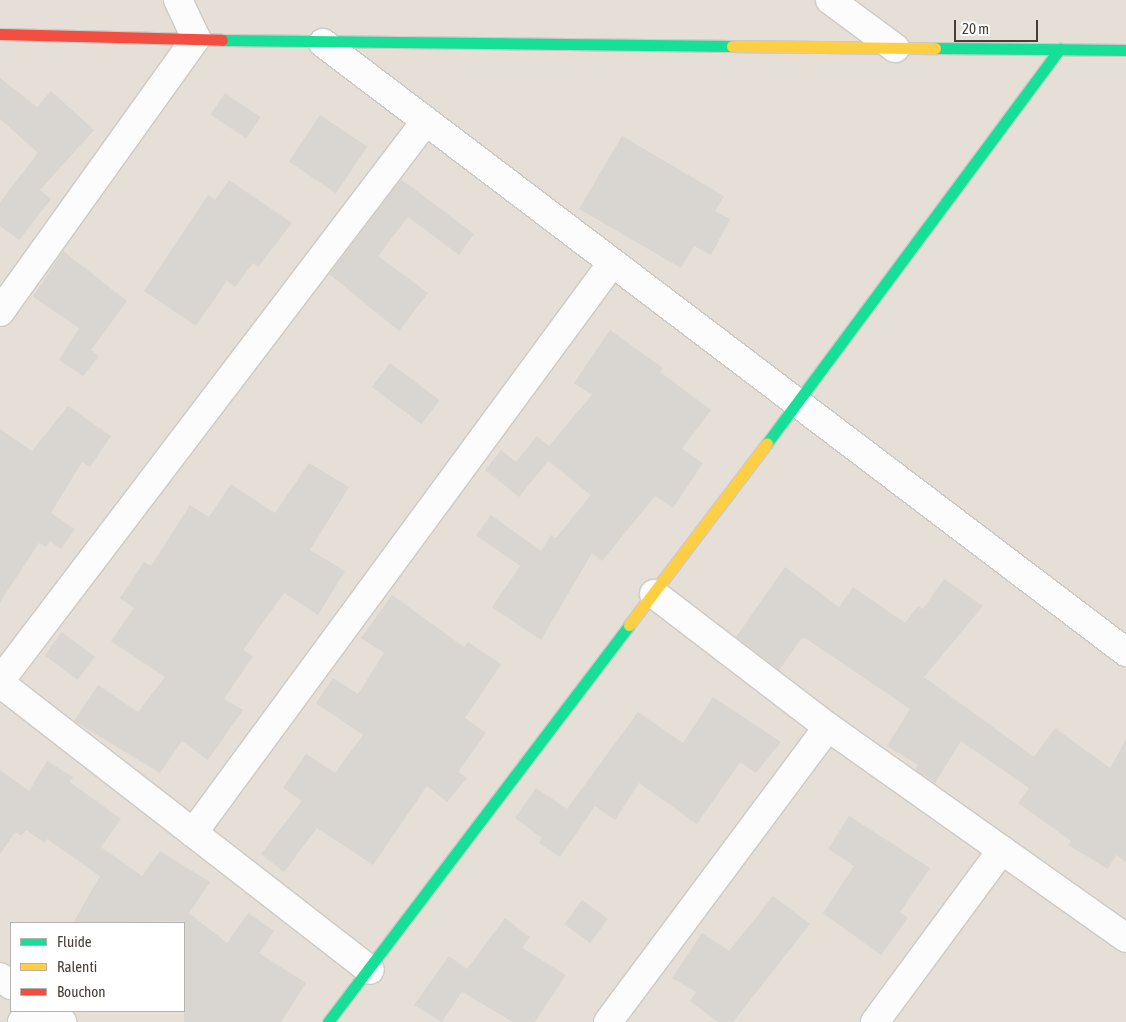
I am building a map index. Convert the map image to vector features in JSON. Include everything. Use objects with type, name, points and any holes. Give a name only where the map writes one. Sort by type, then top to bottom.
[{"type":"street","points":[[178,0],[196,38]]},
{"type":"street","points":[[830,0],[895,48]]},
{"type":"street","points":[[0,34],[323,43],[1126,50]]},
{"type":"street","points":[[0,312],[196,38]]},
{"type":"street","points":[[323,43],[1126,652]]},
{"type":"street","points":[[328,1022],[370,970],[798,404],[1060,49]]},
{"type":"street","points":[[370,970],[0,682],[425,122]]},
{"type":"street","points":[[193,833],[612,263]]},
{"type":"street","points":[[654,594],[828,727],[1126,938]]},
{"type":"street","points":[[608,1022],[828,727]]},
{"type":"street","points":[[875,1022],[1002,850]]},
{"type":"street","points":[[0,976],[10,984]]},
{"type":"street","points":[[47,1012],[62,1022]]},
{"type":"shaded area","points":[[0,0],[1126,0],[1126,1022],[0,1022]]},
{"type":"building","points":[[0,78],[37,107],[51,91],[94,130],[40,190],[51,199],[19,240],[0,226],[0,202],[38,153],[0,119]]},
{"type":"building","points":[[225,93],[261,117],[246,139],[210,115]]},
{"type":"building","points":[[320,115],[367,147],[336,193],[289,161]]},
{"type":"building","points":[[622,136],[724,196],[715,211],[730,219],[711,255],[694,246],[681,268],[579,209]]},
{"type":"building","points":[[401,179],[474,234],[459,255],[408,217],[378,256],[428,293],[399,331],[329,274]]},
{"type":"building","points":[[229,180],[292,223],[258,267],[253,263],[235,287],[227,281],[196,326],[144,291],[208,195],[215,200]]},
{"type":"building","points":[[63,251],[127,301],[91,350],[99,356],[83,376],[59,360],[79,328],[33,297]]},
{"type":"building","points":[[610,330],[663,368],[660,372],[711,410],[682,449],[703,463],[673,508],[655,496],[602,561],[592,553],[541,640],[492,607],[520,566],[476,535],[491,515],[541,551],[551,535],[556,538],[591,495],[548,461],[519,497],[485,470],[501,450],[516,462],[537,436],[549,446],[592,395],[574,383]]},
{"type":"building","points":[[390,363],[440,400],[421,424],[372,387]]},
{"type":"building","points":[[68,406],[111,436],[90,467],[82,462],[51,513],[75,529],[61,549],[50,541],[46,547],[39,543],[0,602],[0,429],[32,451]]},
{"type":"building","points":[[309,463],[349,487],[310,550],[345,571],[318,615],[284,593],[243,650],[253,656],[224,699],[243,710],[208,760],[182,741],[160,773],[74,721],[98,685],[138,712],[165,677],[111,641],[134,608],[120,598],[144,562],[151,566],[190,505],[209,517],[231,484],[275,513]]},
{"type":"building","points":[[785,567],[839,607],[853,587],[905,623],[918,606],[923,609],[944,579],[983,606],[924,677],[1034,757],[1055,728],[1110,768],[1126,740],[1126,862],[1116,855],[1108,869],[1068,845],[1071,841],[1018,803],[1029,788],[961,741],[935,783],[915,770],[918,765],[887,746],[910,709],[805,638],[802,638],[779,670],[736,637]]},
{"type":"building","points":[[392,595],[464,647],[468,642],[501,664],[465,718],[486,733],[458,772],[467,778],[447,802],[427,786],[373,865],[317,828],[284,872],[261,854],[302,801],[283,788],[306,754],[335,773],[363,735],[316,703],[333,678],[358,694],[384,653],[361,638]]},
{"type":"building","points":[[62,632],[95,657],[77,680],[45,655]]},
{"type":"building","points":[[713,697],[781,742],[756,773],[740,762],[697,824],[639,783],[615,820],[595,806],[560,857],[539,843],[542,838],[515,818],[536,788],[567,809],[638,712],[683,743]]},
{"type":"building","points":[[47,761],[73,777],[70,782],[121,819],[101,847],[142,876],[160,851],[210,882],[189,913],[227,943],[248,913],[274,931],[259,953],[306,983],[281,1022],[184,1022],[184,921],[74,922],[100,876],[47,839],[45,843],[26,830],[21,836],[15,832],[0,854],[0,770],[29,791]]},
{"type":"building","points":[[849,816],[930,868],[900,912],[908,918],[881,955],[823,913],[854,866],[828,849]]},
{"type":"building","points":[[773,896],[810,924],[733,1022],[718,1022],[690,1001],[696,992],[672,978],[702,933],[729,951]]},
{"type":"building","points":[[582,900],[608,919],[590,943],[564,924]]},
{"type":"building","points":[[505,918],[530,937],[522,948],[566,975],[535,1022],[513,1022],[462,992],[442,1022],[414,1005],[449,956],[467,969]]},
{"type":"traffic: fast","points":[[222,40],[732,46]]},
{"type":"traffic: fast","points":[[935,48],[1126,50]]},
{"type":"traffic: fast","points":[[767,443],[1060,49]]},
{"type":"traffic: fast","points":[[328,1022],[629,625]]},
{"type":"traffic: slow","points":[[732,46],[935,48]]},
{"type":"traffic: slow","points":[[629,625],[767,443]]},
{"type":"traffic: jam","points":[[0,34],[222,40]]}]
